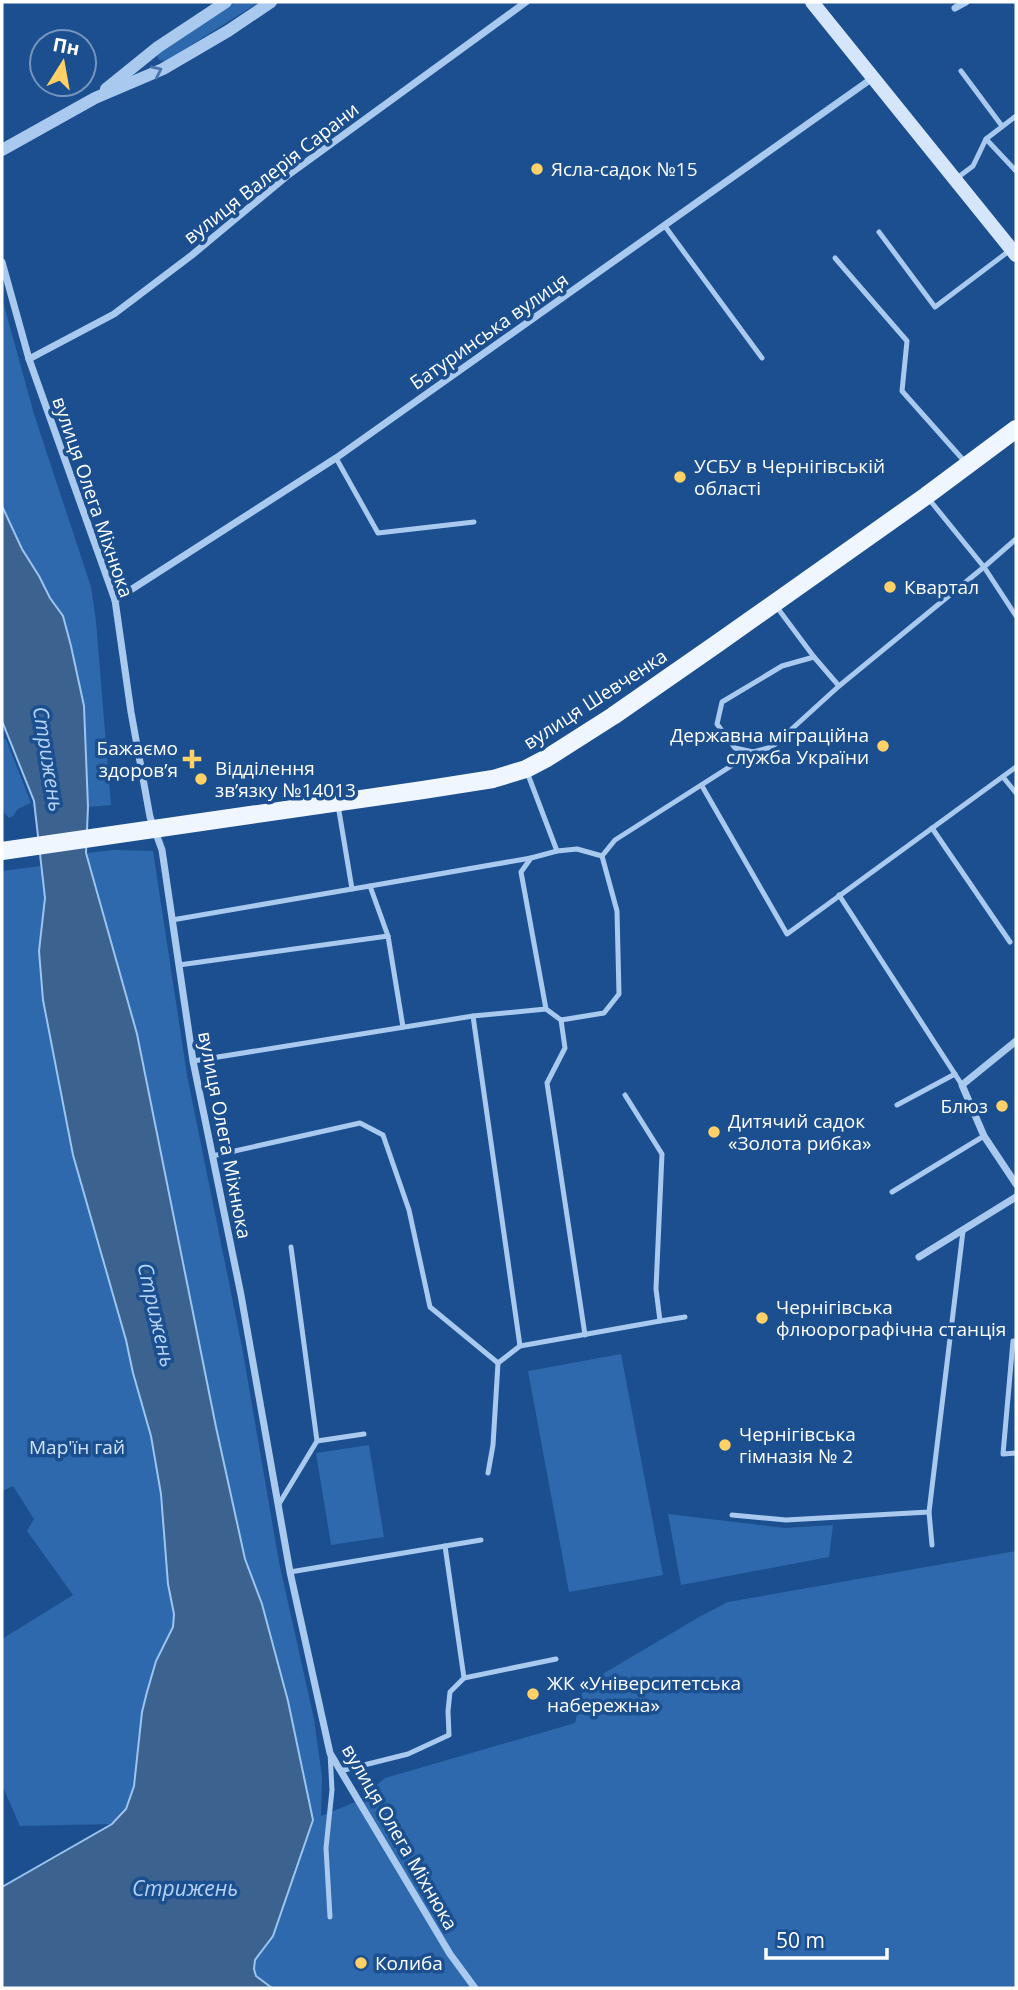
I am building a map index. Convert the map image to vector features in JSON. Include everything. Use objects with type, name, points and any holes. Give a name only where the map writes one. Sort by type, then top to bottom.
[{"type":"main road","points":[[812,2],[1014,252]]},
{"type":"main road","name":"вулиця Шевченка","points":[[10,850],[493,779],[526,769],[613,716],[926,496],[1016,429]]},
{"type":"street","points":[[98,96],[158,47],[226,2]]},
{"type":"street","points":[[98,97],[163,69],[271,2]]},
{"type":"street","name":"вулиця Валерія Сарани","points":[[29,359],[114,314],[192,255],[286,176],[526,2]]},
{"type":"street","points":[[955,8],[966,2]]},
{"type":"street","name":"Батуринська вулиця","points":[[115,600],[336,458],[874,77]]},
{"type":"street","points":[[2,150],[95,98]]},
{"type":"street","name":"вулиця Олега Міхнюка","points":[[2,262],[29,359],[115,600],[150,817],[162,850],[193,1061],[240,1295],[290,1572],[330,1753],[450,1954],[475,1988]]},
{"type":"street","points":[[1016,1041],[962,1085],[984,1136],[1016,1184]]},
{"type":"street","points":[[919,1257],[1016,1197]]},
{"type":"lane","points":[[961,71],[1002,126]]},
{"type":"lane","points":[[956,179],[973,166],[986,139],[1016,116]]},
{"type":"lane","points":[[986,139],[1016,171]]},
{"type":"lane","points":[[664,225],[762,358]]},
{"type":"lane","points":[[879,232],[935,307],[1014,252]]},
{"type":"lane","points":[[835,258],[907,341],[902,391],[968,465]]},
{"type":"lane","points":[[336,458],[378,533],[474,522]]},
{"type":"lane","points":[[926,496],[984,567],[1016,616]]},
{"type":"lane","points":[[602,856],[615,841],[753,752],[772,747],[838,687],[1016,539]]},
{"type":"lane","points":[[774,604],[838,687]]},
{"type":"lane","points":[[753,752],[735,748],[717,724],[722,702],[782,666],[814,657]]},
{"type":"lane","points":[[702,786],[787,934],[1016,767]]},
{"type":"lane","points":[[526,769],[558,852]]},
{"type":"lane","points":[[1003,777],[1016,793]]},
{"type":"lane","points":[[337,802],[352,889]]},
{"type":"lane","points":[[932,828],[1010,942]]},
{"type":"lane","points":[[172,920],[577,849],[602,856]]},
{"type":"lane","points":[[193,1061],[473,1016],[545,1009],[561,1020],[604,1013],[619,994],[617,911],[602,856]]},
{"type":"lane","points":[[531,858],[521,872],[545,1009]]},
{"type":"lane","points":[[370,886],[388,936],[403,1027]]},
{"type":"lane","points":[[839,895],[962,1085]]},
{"type":"lane","points":[[179,965],[388,936]]},
{"type":"lane","points":[[473,1016],[520,1346]]},
{"type":"lane","points":[[561,1020],[565,1048],[547,1083],[585,1335]]},
{"type":"lane","points":[[897,1105],[955,1074]]},
{"type":"lane","points":[[625,1095],[662,1154],[656,1289],[660,1321]]},
{"type":"lane","points":[[212,1156],[360,1123],[383,1135],[409,1210],[430,1307],[498,1363]]},
{"type":"lane","points":[[892,1192],[984,1136]]},
{"type":"lane","points":[[932,1545],[929,1512],[963,1231]]},
{"type":"lane","points":[[278,1506],[317,1441],[291,1247]]},
{"type":"lane","points":[[488,1473],[493,1445],[498,1363],[520,1346],[685,1317]]},
{"type":"lane","points":[[1016,1341],[1013,1341],[1003,1454],[1016,1453]]},
{"type":"lane","points":[[317,1441],[364,1434]]},
{"type":"lane","points":[[732,1515],[786,1520],[929,1512]]},
{"type":"lane","points":[[290,1572],[481,1540]]},
{"type":"lane","points":[[445,1546],[464,1678]]},
{"type":"lane","points":[[340,1771],[408,1754],[449,1735],[447,1711],[450,1692],[464,1678],[556,1659]]},
{"type":"lane","points":[[330,1753],[331,1790],[326,1848],[330,1917]]},
{"type":"green space","points":[[236,2],[259,2],[166,61],[159,60],[159,52]]},
{"type":"green space","points":[[2,298],[34,414],[91,587],[111,805],[88,807],[84,706],[63,616],[22,549],[2,506]]},
{"type":"green space","points":[[6,739],[31,803],[18,809],[9,818],[2,806],[2,740]]},
{"type":"green space","points":[[114,850],[153,851],[187,1075],[242,1347],[279,1562],[314,1719],[322,1777],[321,1816],[358,1801],[385,1778],[575,1723],[584,1685],[728,1602],[1016,1551],[1016,1988],[272,1988],[256,1976],[255,1960],[273,1936],[313,1820],[288,1701],[262,1604],[245,1559],[137,1034],[86,853]]},
{"type":"green space","name":"Мар'їн гай","points":[[41,866],[45,898],[39,951],[43,1000],[73,1155],[151,1436],[161,1494],[168,1584],[174,1614],[134,1786],[126,1809],[112,1824],[20,1826],[2,1785],[2,1639],[73,1595],[27,1531],[34,1519],[13,1486],[2,1491],[2,871]]},
{"type":"green space","points":[[621,1354],[663,1575],[569,1592],[528,1371]]},
{"type":"green space","points":[[369,1445],[384,1537],[331,1545],[316,1453]]},
{"type":"green space","points":[[668,1514],[785,1528],[833,1525],[829,1557],[681,1585]]},
{"type":"water","name":"Стрижень","points":[[2,506],[22,549],[63,616],[71,646],[84,706],[88,807],[86,853],[137,1034],[245,1559],[262,1604],[288,1701],[313,1820],[273,1936],[255,1960],[256,1976],[272,1988],[2,1988],[2,1887],[112,1824],[126,1809],[134,1786],[142,1712],[156,1661],[173,1627],[174,1614],[168,1584],[161,1494],[151,1436],[73,1155],[43,1000],[39,951],[45,898],[34,801],[2,721]]},
{"type":"place","name":"Ясла-садок №15","points":[[537,169]]},
{"type":"place","name":"УСБУ в Чернігівській області","points":[[680,477]]},
{"type":"place","name":"Квартал","points":[[890,587]]},
{"type":"place","name":"Державна міграційна служба України","points":[[883,746]]},
{"type":"place","name":"Бажаємо здоров’я","points":[[192,759]]},
{"type":"place","name":"Відділення зв’язку №14013","points":[[201,779]]},
{"type":"place","name":"Блюз","points":[[1002,1106]]},
{"type":"place","name":"Дитячий садок «Золота рибка»","points":[[714,1132]]},
{"type":"place","name":"Чернігівська флюорографічна станція","points":[[762,1318]]},
{"type":"place","name":"Чернігівська гімназія № 2","points":[[725,1445]]},
{"type":"place","name":"ЖК «Університетська набережна»","points":[[533,1694]]},
{"type":"place","name":"Колиба","points":[[361,1963]]}]
